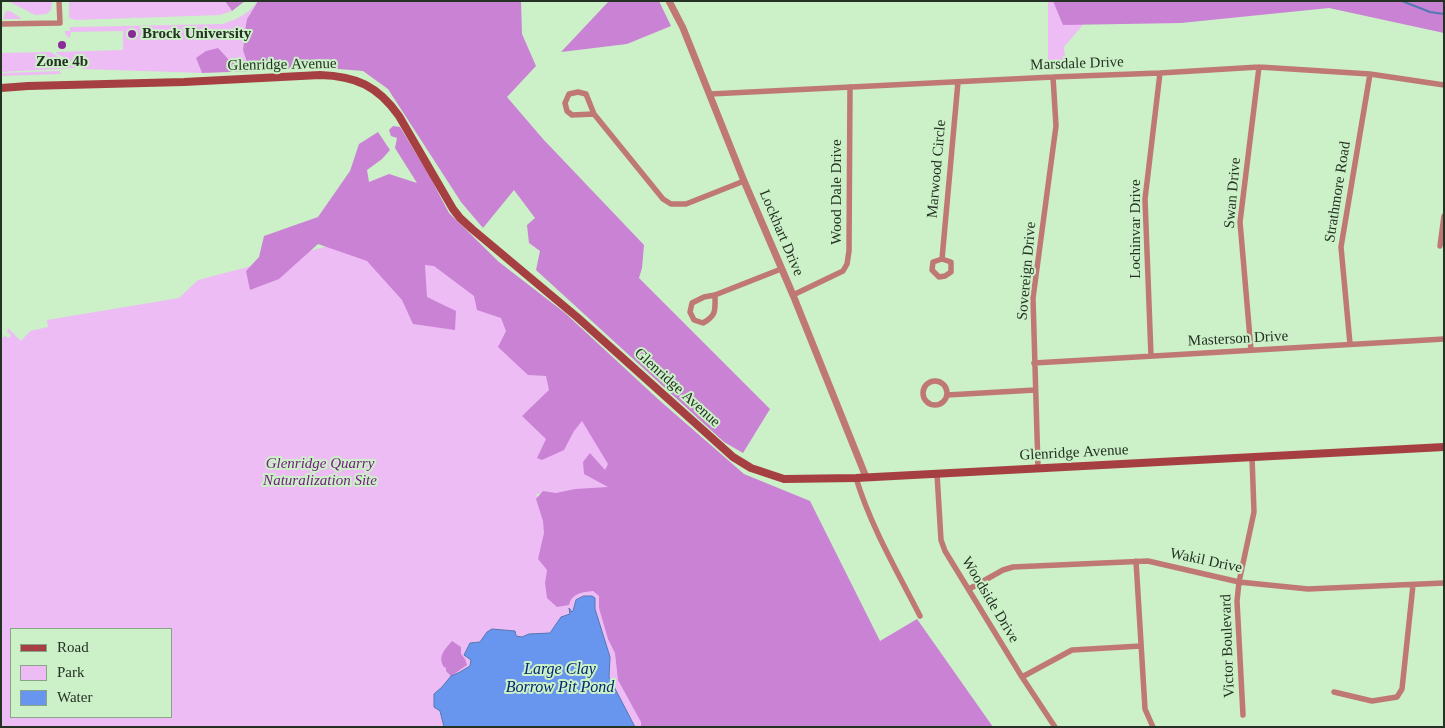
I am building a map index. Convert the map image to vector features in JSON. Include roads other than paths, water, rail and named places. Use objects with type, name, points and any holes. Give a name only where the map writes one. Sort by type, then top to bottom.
[{"type":"main road","name":"Glenridge Avenue","points":[[2,88],[320,75],[348,78],[361,83],[375,90],[399,116],[460,218],[577,317],[733,457],[751,468],[784,479],[856,478],[1444,447]]},
{"type":"street","points":[[1,24],[60,23],[60,1]]},
{"type":"street","name":"Lockhart Drive","points":[[670,1],[683,28],[744,181],[793,295],[866,477]]},
{"type":"street","name":"Marsdale Drive","points":[[710,94],[1259,67],[1370,74],[1444,86]]},
{"type":"street","name":"Swan Drive","points":[[1251,350],[1240,222],[1259,67]]},
{"type":"street","name":"Lochinvar Drive","points":[[1151,356],[1145,199],[1160,73]]},
{"type":"street","name":"Strathmore Road","points":[[1350,344],[1341,247],[1370,74]]},
{"type":"street","name":"Sovereign Drive","points":[[1038,468],[1034,363],[1034,298],[1056,126],[1053,77]]},
{"type":"street","name":"Marwood Circle","points":[[942,259],[958,82]]},
{"type":"street","name":"Wood Dale Drive","points":[[793,295],[843,272],[847,264],[849,252],[850,87]]},
{"type":"street","points":[[594,114],[572,115],[567,111],[565,103],[569,94],[578,92],[586,94],[594,114],[663,199],[671,204],[686,204],[744,181]]},
{"type":"street","points":[[1440,246],[1444,216]]},
{"type":"street","points":[[715,296],[715,310],[712,318],[703,323],[694,320],[690,312],[692,303],[704,297],[715,296],[781,269]]},
{"type":"street","name":"Masterson Drive","points":[[1034,363],[1444,339]]},
{"type":"street","points":[[936,381],[945,386],[947,395],[942,404],[933,406],[925,401],[922,392],[927,383],[936,381]]},
{"type":"street","points":[[947,395],[1035,390]]},
{"type":"street","name":"Victor Boulevard","points":[[1243,715],[1237,601],[1239,582],[1254,512],[1252,457]]},
{"type":"street","name":"Woodside Drive","points":[[938,474],[941,540],[945,551],[1055,727]]},
{"type":"street","points":[[856,478],[862,499],[920,616]]},
{"type":"street","points":[[1136,561],[1146,709],[1153,727]]},
{"type":"street","name":"Wakil Drive","points":[[969,589],[1003,570],[1013,567],[1136,561],[1148,561],[1239,582],[1308,589],[1444,583]]},
{"type":"street","points":[[1334,692],[1372,701],[1397,697],[1402,689],[1413,585]]},
{"type":"street","points":[[1022,677],[1072,650],[1141,646]]},
{"type":"water","name":"Large Clay Borrow Pit Pond","points":[[584,596],[595,598],[595,609],[610,657],[609,677],[635,727],[444,727],[440,711],[434,707],[434,694],[451,676],[470,666],[471,660],[464,655],[470,643],[480,642],[487,632],[492,629],[515,631],[516,636],[522,637],[529,634],[550,633],[561,617],[570,614],[569,608],[573,611],[576,600]]},
{"type":"waterway","points":[[1402,1],[1430,12],[1444,14]]},
{"type":"place","name":"Brock University","points":[[132,34]]},
{"type":"place","name":"Zone 4b","points":[[62,45]]},
{"type":"park label","name":"Glenridge Quarry Naturalization Site","points":[[320,472]]}]
